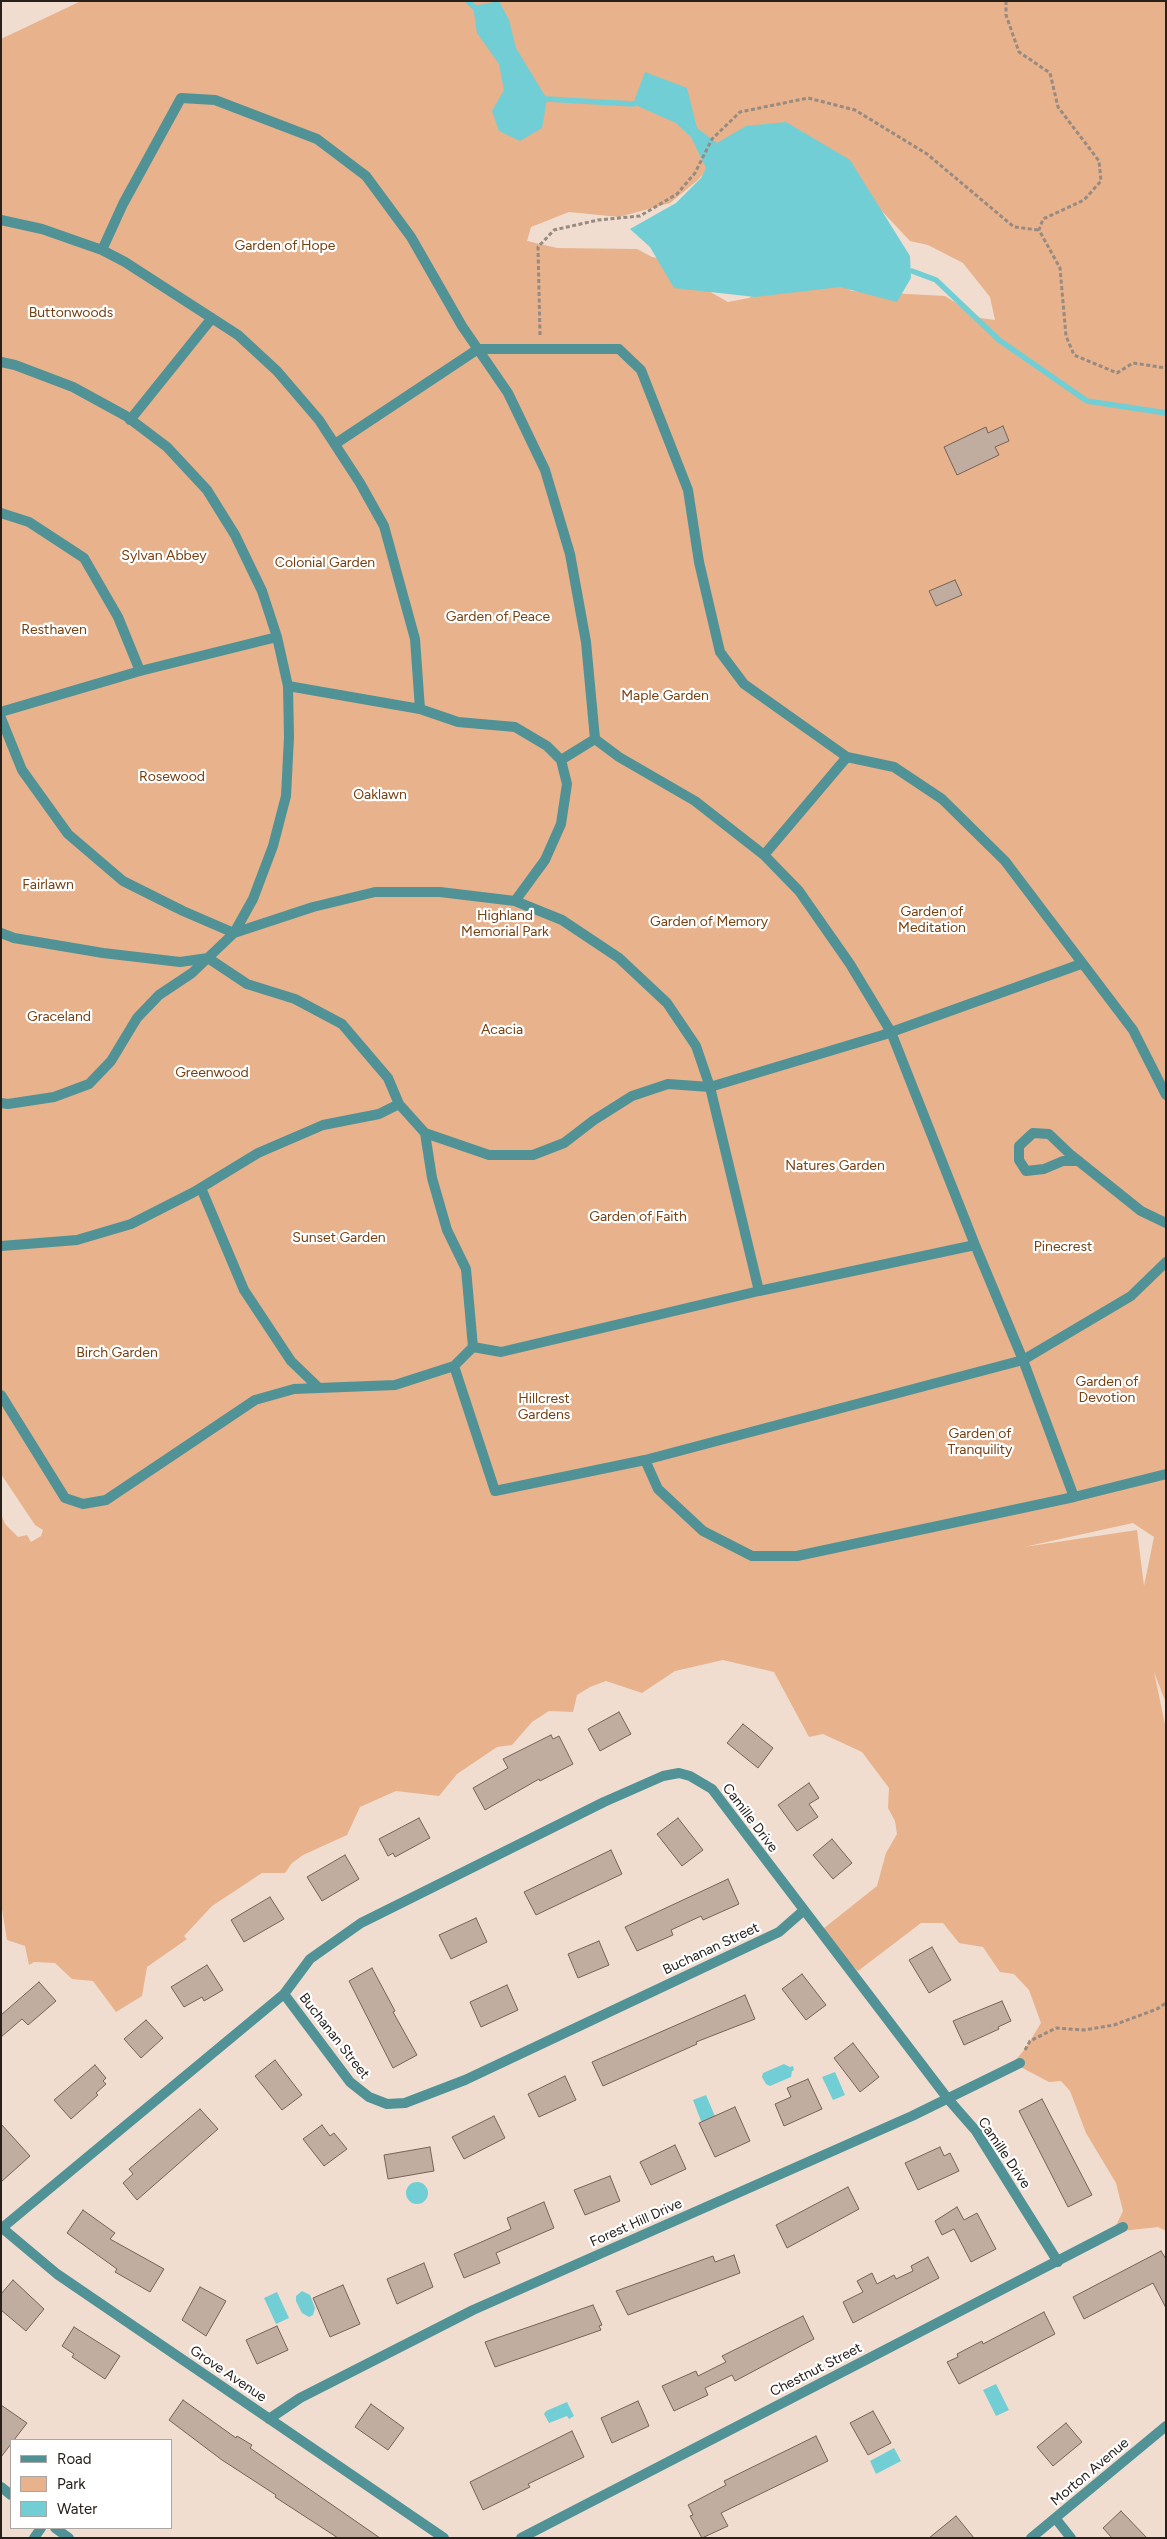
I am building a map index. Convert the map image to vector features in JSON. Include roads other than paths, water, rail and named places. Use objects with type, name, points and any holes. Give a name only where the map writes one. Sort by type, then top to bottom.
[{"type":"street","points":[[102,250],[123,204],[181,98],[215,100],[317,139],[366,176],[411,237],[478,349],[508,393],[545,470],[570,554],[586,642],[595,739],[619,757],[695,801],[764,855],[804,899],[850,964],[891,1032],[975,1245],[1023,1360],[1074,1497]]},
{"type":"street","points":[[1,220],[42,229],[102,250],[125,262],[238,335],[277,371],[319,420],[360,483],[387,535],[416,639],[420,709]]},
{"type":"street","points":[[130,420],[212,318]]},
{"type":"street","points":[[335,444],[478,349],[620,349],[641,370],[688,490],[699,562],[720,652],[744,684],[847,757],[894,767],[942,799],[1006,861],[1081,964],[1133,1030],[1166,1095]]},
{"type":"street","points":[[1,362],[15,365],[74,387],[130,420],[167,447],[207,490],[235,535],[262,591],[277,637],[288,686],[289,737],[286,796],[273,846],[253,899],[234,933],[192,973],[160,995],[143,1012],[111,1061],[89,1084],[54,1097],[8,1104],[1,1103]]},
{"type":"street","points":[[1,513],[29,522],[84,558],[118,617],[140,671]]},
{"type":"street","points":[[1,712],[140,671],[277,637]]},
{"type":"street","points":[[288,686],[420,709],[458,722],[515,727],[547,746],[561,760],[567,784],[561,824],[545,860],[515,901]]},
{"type":"street","points":[[1,718],[22,770],[68,834],[123,881],[183,912],[234,933],[313,907],[375,892],[440,892],[515,901],[562,920],[619,958],[667,1003],[696,1046],[710,1087],[759,1291]]},
{"type":"street","points":[[561,760],[595,739]]},
{"type":"street","points":[[764,855],[847,757]]},
{"type":"street","points":[[1,933],[14,938],[103,953],[180,962],[208,958],[247,984],[295,999],[342,1024],[388,1078],[399,1104],[425,1133],[489,1155],[533,1155],[564,1143],[594,1120],[632,1096],[668,1084],[710,1087],[891,1032],[1081,964]]},
{"type":"street","points":[[1,1246],[77,1240],[131,1224],[201,1188],[258,1153],[323,1125],[378,1114],[399,1104]]},
{"type":"street","points":[[1,1395],[65,1498],[83,1504],[106,1500],[255,1400],[294,1389],[395,1385],[454,1366],[472,1347],[466,1269],[447,1230],[432,1178],[425,1133]]},
{"type":"street","points":[[1079,1161],[1063,1161],[1044,1169],[1026,1171],[1019,1160],[1019,1146],[1033,1133],[1049,1134],[1141,1211],[1166,1223]]},
{"type":"street","points":[[201,1188],[244,1290],[291,1361],[319,1388]]},
{"type":"street","points":[[472,1347],[501,1352],[759,1291],[975,1245]]},
{"type":"street","points":[[454,1366],[495,1491],[645,1460],[1023,1360],[1131,1296],[1166,1262]]},
{"type":"street","points":[[645,1460],[658,1489],[703,1531],[752,1556],[797,1556],[1074,1497],[1166,1474]]},
{"type":"street","name":"Camille Drive","points":[[284,1994],[310,1959],[361,1923],[604,1802],[663,1776],[679,1773],[690,1776],[712,1789],[802,1911],[948,2099],[976,2131],[1058,2262]]},
{"type":"street","name":"Buchanan Street","points":[[1,2227],[284,1994],[350,2082],[369,2097],[387,2104],[405,2102],[465,2080],[778,1932],[802,1911]]},
{"type":"street","name":"Forest Hill Drive","points":[[269,2419],[300,2398],[473,2310],[948,2099],[1020,2063]]},
{"type":"street","name":"Grove Avenue","points":[[1,2227],[57,2274],[444,2538]]},
{"type":"street","name":"Chestnut Street","points":[[521,2538],[1058,2262],[1122,2227]]},
{"type":"street","name":"Morton Avenue","points":[[1031,2538],[1166,2426]]},
{"type":"street","points":[[1056,2519],[1071,2538]]},
{"type":"street","points":[[56,2529],[69,2538]]},
{"type":"water","points":[[499,1],[509,20],[516,48],[547,99],[542,128],[520,141],[499,131],[492,111],[504,90],[499,64],[477,33],[473,6]]},
{"type":"water","points":[[645,72],[687,88],[697,128],[717,143],[746,126],[786,122],[850,160],[910,256],[911,278],[897,302],[840,287],[755,297],[674,288],[650,247],[630,229],[676,203],[701,178],[706,168],[691,137],[676,123],[633,104]]},
{"type":"water","points":[[784,2064],[790,2067],[793,2066],[794,2070],[791,2077],[770,2086],[766,2084],[762,2077],[763,2073]]},
{"type":"water","points":[[835,2072],[845,2095],[833,2100],[822,2077]]},
{"type":"water","points":[[706,2095],[717,2121],[703,2126],[693,2100]]},
{"type":"water","points":[[417,2182],[427,2189],[428,2193],[421,2203],[417,2204],[407,2197],[406,2193],[413,2183]]},
{"type":"water","points":[[302,2291],[310,2295],[315,2308],[313,2315],[309,2317],[302,2313],[296,2301],[296,2296]]},
{"type":"water","points":[[277,2292],[289,2318],[276,2324],[264,2298]]},
{"type":"water","points":[[996,2384],[1009,2410],[996,2416],[983,2390]]},
{"type":"water","points":[[567,2402],[574,2416],[569,2419],[567,2416],[549,2423],[544,2414],[546,2411]]},
{"type":"water","points":[[894,2448],[901,2461],[876,2474],[870,2461]]},
{"type":"waterway","points":[[468,1],[473,6]]},
{"type":"waterway","points":[[547,99],[633,104]]},
{"type":"waterway","points":[[912,271],[936,280],[999,340],[1087,401],[1166,413]]},
{"type":"park label","name":"Garden of Hope","points":[[285,246]]},
{"type":"park label","name":"Buttonwoods","points":[[71,313]]},
{"type":"park label","name":"Sylvan Abbey","points":[[164,556]]},
{"type":"park label","name":"Colonial Garden","points":[[325,563]]},
{"type":"park label","name":"Garden of Peace","points":[[498,617]]},
{"type":"park label","name":"Resthaven","points":[[54,630]]},
{"type":"park label","name":"Maple Garden","points":[[665,696]]},
{"type":"park label","name":"Rosewood","points":[[172,777]]},
{"type":"park label","name":"Oaklawn","points":[[380,795]]},
{"type":"park label","name":"Fairlawn","points":[[48,885]]},
{"type":"park label","name":"Garden of Meditation","points":[[932,920]]},
{"type":"park label","name":"Garden of Memory","points":[[709,922]]},
{"type":"park label","name":"Highland Memorial Park","points":[[505,924]]},
{"type":"park label","name":"Graceland","points":[[59,1017]]},
{"type":"park label","name":"Acacia","points":[[502,1030]]},
{"type":"park label","name":"Greenwood","points":[[212,1073]]},
{"type":"park label","name":"Natures Garden","points":[[835,1166]]},
{"type":"park label","name":"Garden of Faith","points":[[638,1217]]},
{"type":"park label","name":"Sunset Garden","points":[[339,1238]]},
{"type":"park label","name":"Pinecrest","points":[[1063,1247]]},
{"type":"park label","name":"Birch Garden","points":[[117,1353]]},
{"type":"park label","name":"Garden of Devotion","points":[[1107,1390]]},
{"type":"park label","name":"Hillcrest Gardens","points":[[544,1408]]},
{"type":"park label","name":"Garden of Tranquility","points":[[980,1442]]}]
